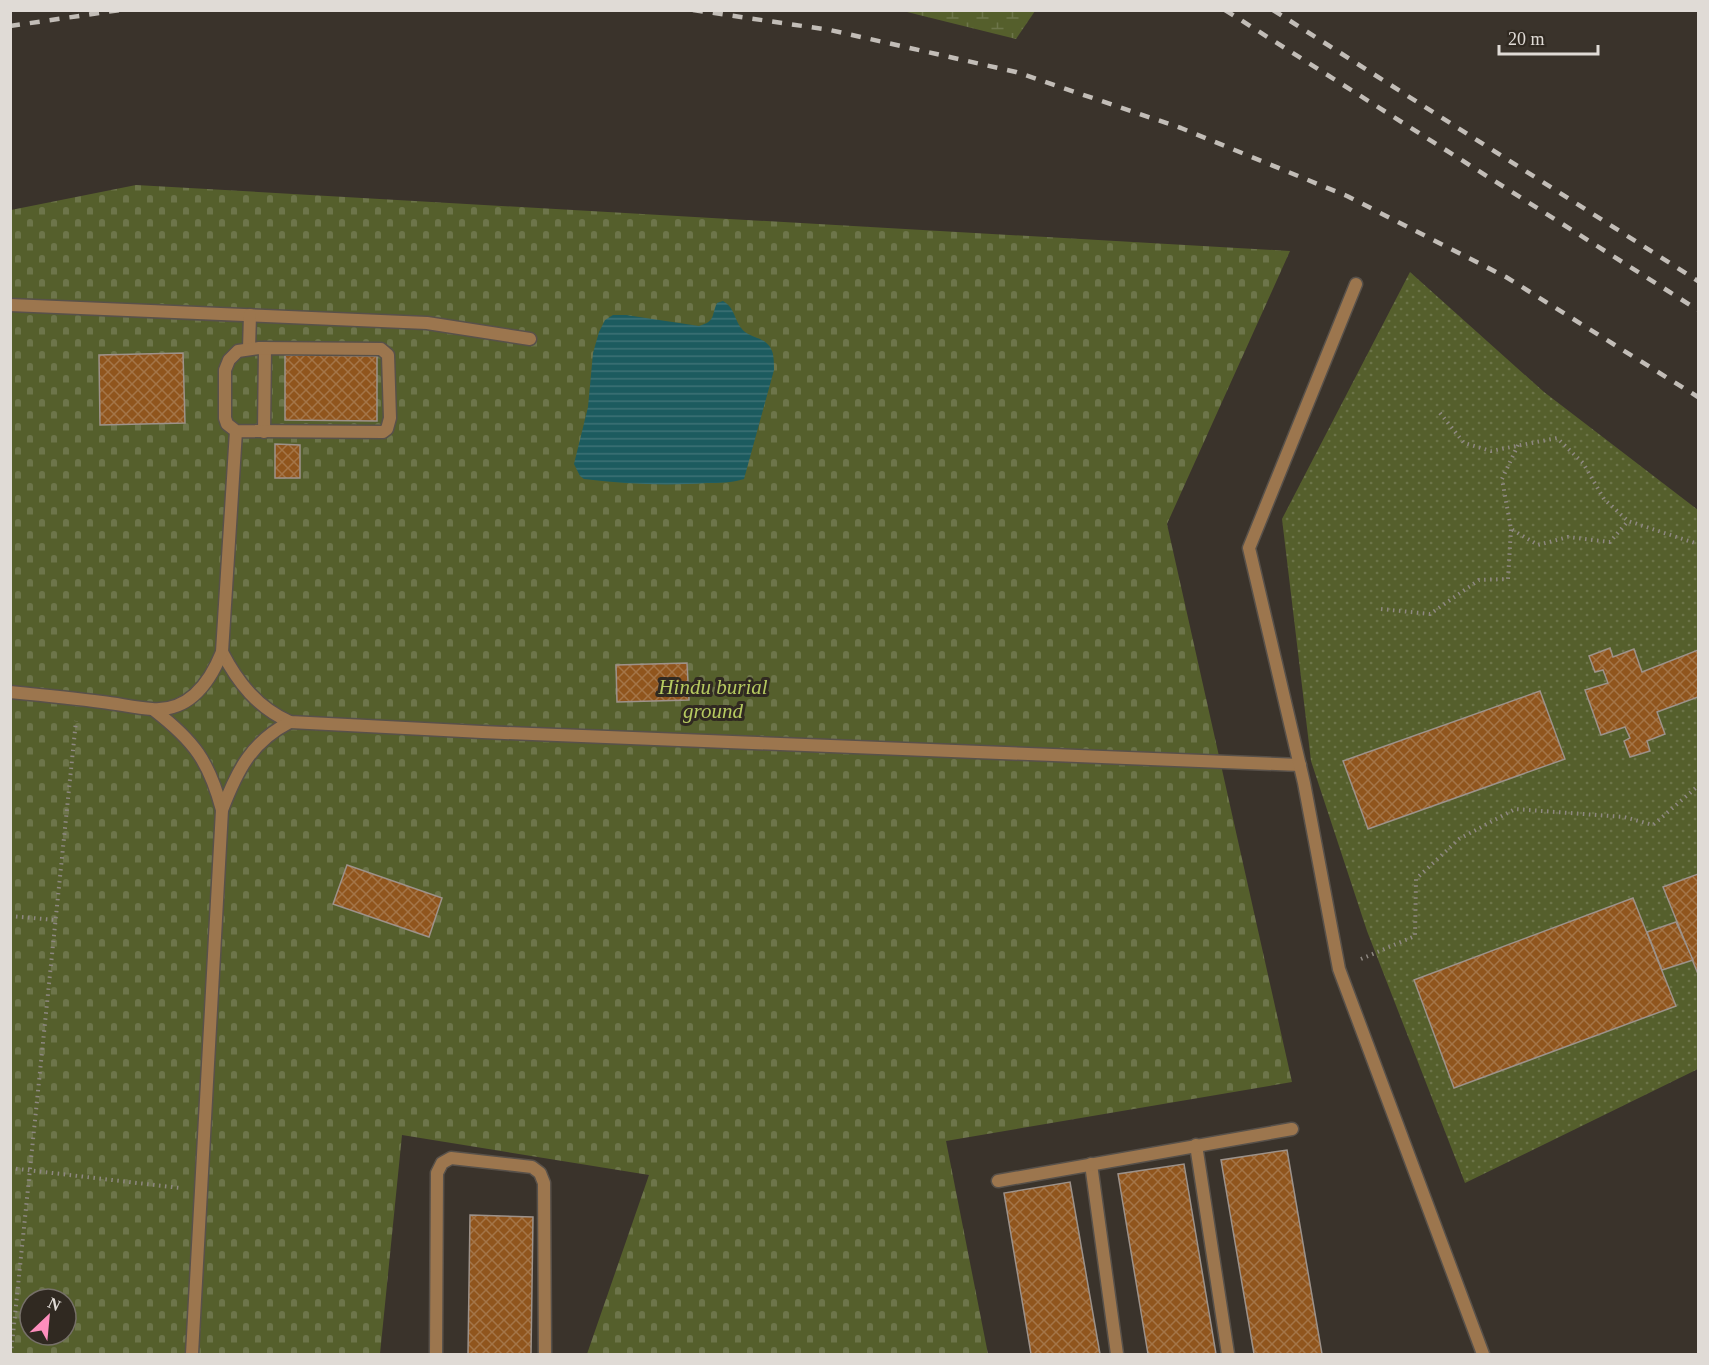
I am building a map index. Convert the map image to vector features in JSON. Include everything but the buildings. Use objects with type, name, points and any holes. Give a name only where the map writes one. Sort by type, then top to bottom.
[{"type":"street","points":[[1356,284],[1249,548],[1300,765],[1338,969],[1484,1354]]},
{"type":"street","points":[[10,305],[428,323],[530,339]]},
{"type":"street","points":[[249,349],[250,315]]},
{"type":"street","points":[[264,432],[265,348]]},
{"type":"street","points":[[249,349],[376,349],[385,351],[389,359],[390,418],[387,429],[376,433],[236,431],[231,428],[225,418],[225,370],[229,360],[238,351],[249,349]]},
{"type":"street","points":[[10,692],[154,710],[171,707],[201,690],[211,678],[222,652],[236,431]]},
{"type":"street","points":[[222,652],[232,671],[259,703],[275,715],[290,722],[1300,765]]},
{"type":"street","points":[[154,710],[180,730],[203,759],[211,775],[222,810]]},
{"type":"street","points":[[192,1354],[222,810],[236,778],[258,744],[271,732],[290,722]]},
{"type":"street","points":[[998,1181],[1292,1129]]},
{"type":"street","points":[[1196,1145],[1228,1354]]},
{"type":"street","points":[[436,1354],[437,1173],[442,1163],[451,1158],[532,1167],[540,1173],[544,1183],[545,1354]]},
{"type":"street","points":[[1091,1164],[1118,1354]]},
{"type":"path","points":[[1440,413],[1464,443],[1491,451],[1557,438],[1583,463],[1604,499],[1628,521],[1698,544]]},
{"type":"path","points":[[1380,609],[1430,614],[1479,580],[1509,579],[1510,529],[1502,479],[1518,445]]},
{"type":"path","points":[[1510,529],[1538,545],[1568,537],[1611,542],[1628,521]]},
{"type":"path","points":[[11,1354],[28,1170],[79,699]]},
{"type":"path","points":[[1338,969],[1415,936],[1416,879],[1459,839],[1515,809],[1624,818],[1653,825],[1698,786]]},
{"type":"path","points":[[10,916],[55,920]]},
{"type":"path","points":[[10,1168],[201,1191]]},
{"type":"green space","points":[[903,11],[1035,11],[1016,39]]},
{"type":"green space","name":"Hindu burial ground","points":[[136,185],[1290,251],[1167,524],[1292,1082],[946,1141],[988,1354],[587,1354],[649,1175],[402,1135],[380,1354],[11,1354],[11,210]]},
{"type":"green space","points":[[1410,272],[1544,392],[1698,510],[1698,1069],[1465,1183],[1367,931],[1311,761],[1282,519]]},
{"type":"water","points":[[723,301],[730,308],[741,328],[767,344],[774,358],[774,370],[744,479],[726,482],[660,484],[599,481],[584,479],[580,476],[574,464],[588,407],[593,353],[605,320],[613,315],[626,315],[699,326],[711,320],[717,303]]},
{"type":"railway","points":[[10,26],[120,10]]},
{"type":"railway","points":[[693,10],[830,30],[1016,72],[1181,128],[1347,196],[1506,277],[1698,397]]},
{"type":"railway","points":[[1225,10],[1698,310]]},
{"type":"railway","points":[[1273,10],[1698,281]]}]
